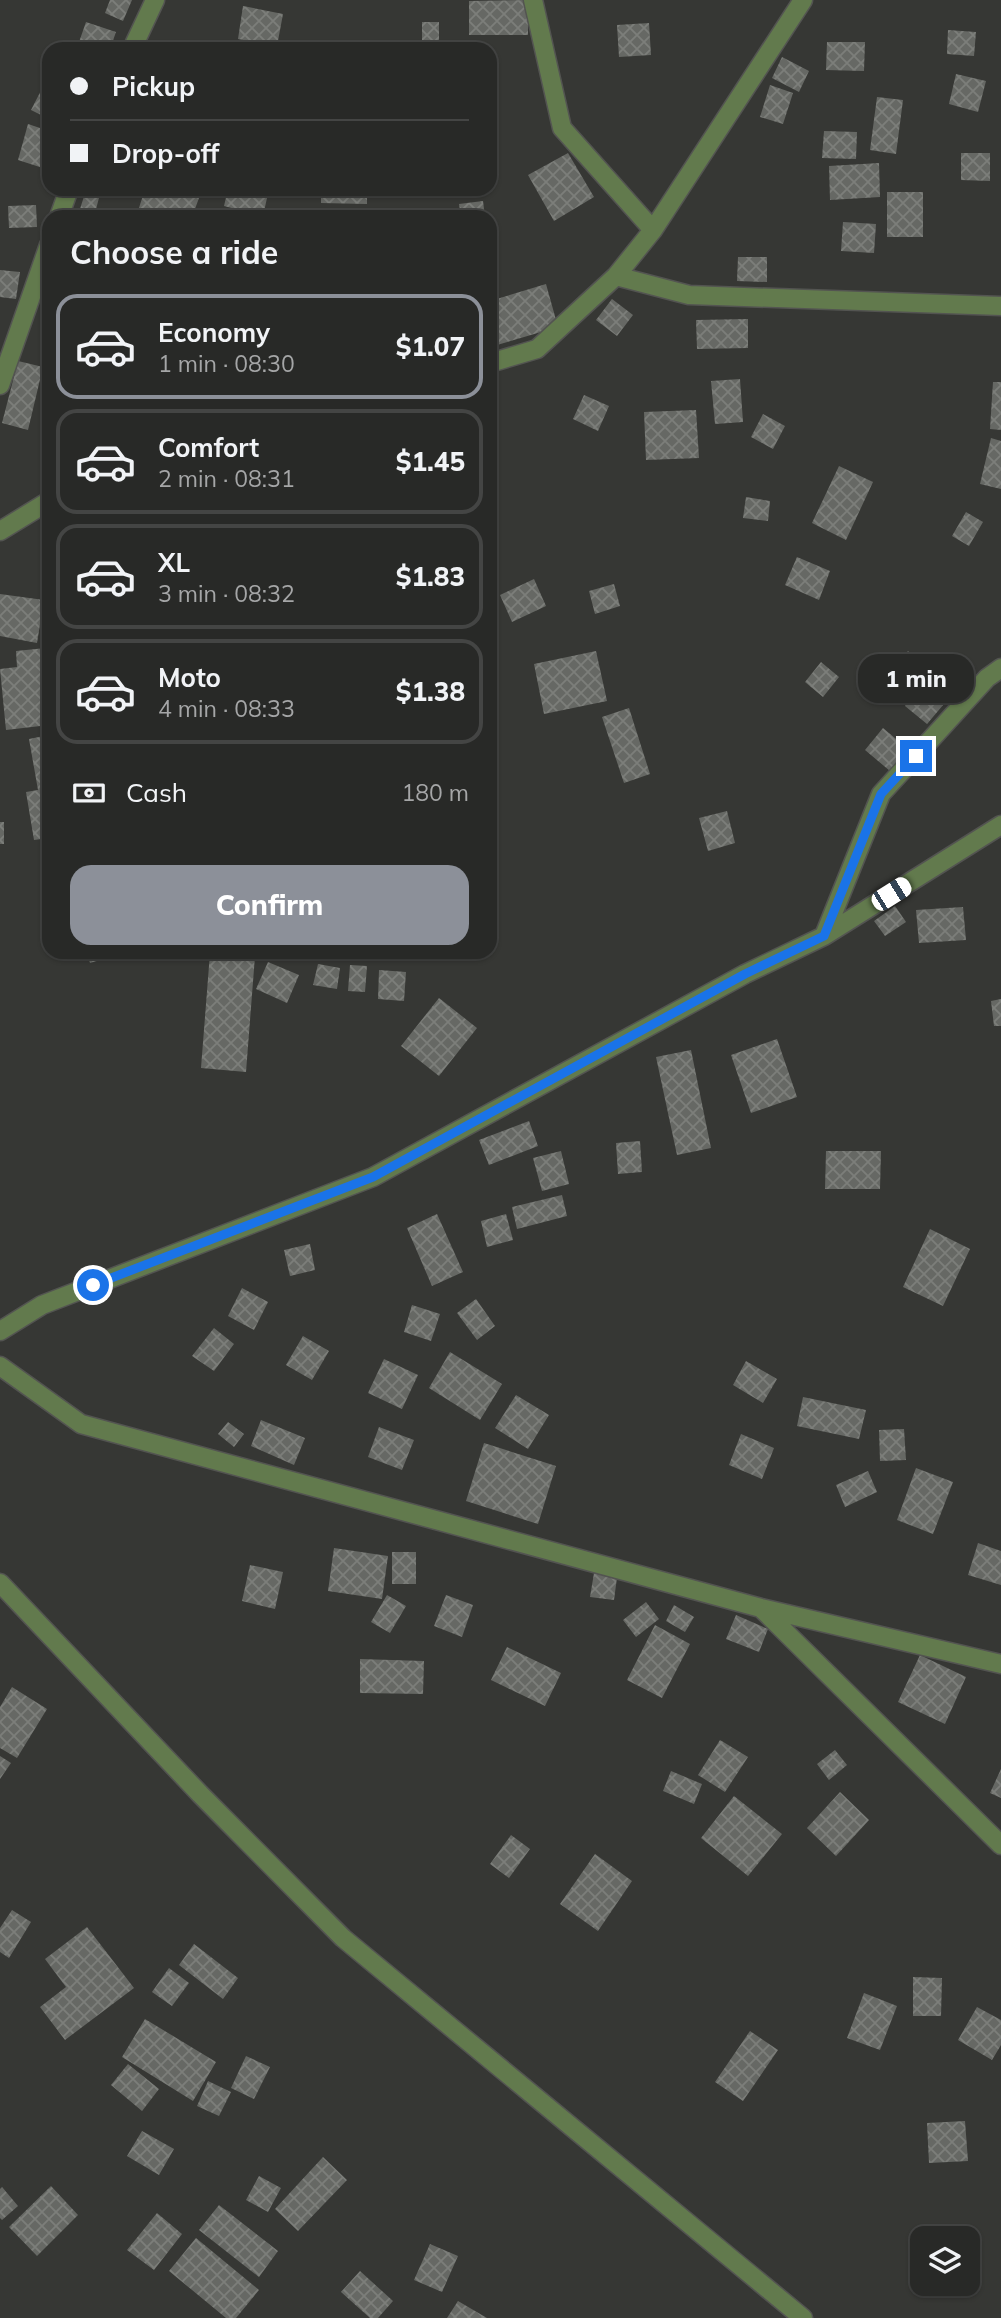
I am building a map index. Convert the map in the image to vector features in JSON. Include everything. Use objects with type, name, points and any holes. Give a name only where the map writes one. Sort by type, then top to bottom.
[{"type":"street","points":[[135,42],[155,0]]},
{"type":"street","points":[[533,0],[562,128],[653,230]]},
{"type":"street","points":[[497,361],[537,349],[616,276],[653,230],[803,0]]},
{"type":"street","points":[[0,385],[42,265]]},
{"type":"street","points":[[616,276],[690,295],[1001,306]]},
{"type":"street","points":[[0,531],[42,505]]},
{"type":"street","points":[[824,936],[881,794],[986,678],[1001,668]]},
{"type":"street","points":[[0,1331],[42,1305],[373,1177],[745,974],[824,936],[1001,825]]},
{"type":"street","points":[[0,1366],[81,1424],[761,1608],[1001,1664]]},
{"type":"street","points":[[0,1583],[200,1794],[343,1938],[803,2318]]},
{"type":"street","points":[[761,1608],[1001,1845]]},
{"type":"building","points":[[110,0],[132,0],[123,21],[105,13]]},
{"type":"building","points":[[528,0],[528,35],[469,35],[469,1]]},
{"type":"building","points":[[243,6],[283,14],[278,42],[238,39]]},
{"type":"building","points":[[86,22],[116,32],[112,42],[79,42]]},
{"type":"building","points":[[422,22],[439,22],[439,42],[422,42]]},
{"type":"building","points":[[649,23],[651,55],[619,57],[617,25]]},
{"type":"building","points":[[948,30],[976,32],[974,56],[947,54]]},
{"type":"building","points":[[827,42],[865,42],[864,71],[826,70]]},
{"type":"building","points":[[782,57],[809,71],[799,92],[772,78]]},
{"type":"building","points":[[956,74],[986,81],[978,112],[949,104]]},
{"type":"building","points":[[770,85],[793,93],[783,124],[760,117]]},
{"type":"building","points":[[42,89],[42,116],[31,110]]},
{"type":"building","points":[[877,97],[903,100],[896,154],[870,150]]},
{"type":"building","points":[[28,124],[42,129],[42,168],[18,160]]},
{"type":"building","points":[[824,131],[857,132],[856,159],[822,158]]},
{"type":"building","points":[[568,153],[594,197],[554,221],[528,175]]},
{"type":"building","points":[[961,153],[990,153],[990,181],[961,180]]},
{"type":"building","points":[[879,163],[880,197],[830,200],[829,166]]},
{"type":"building","points":[[887,192],[923,192],[923,237],[887,237]]},
{"type":"building","points":[[84,196],[99,196],[96,210],[80,209]]},
{"type":"building","points":[[143,196],[199,198],[195,210],[138,210]]},
{"type":"building","points":[[226,196],[267,196],[264,210],[240,210],[224,206]]},
{"type":"building","points":[[321,196],[367,196],[367,204],[321,203]]},
{"type":"building","points":[[483,201],[484,210],[460,210],[459,204]]},
{"type":"building","points":[[36,205],[37,227],[9,228],[8,206]]},
{"type":"building","points":[[843,222],[876,224],[874,253],[841,251]]},
{"type":"building","points":[[738,257],[767,257],[767,282],[737,281]]},
{"type":"building","points":[[0,270],[20,272],[16,299],[0,297]]},
{"type":"building","points":[[546,284],[558,327],[497,345],[497,299]]},
{"type":"building","points":[[612,299],[633,315],[617,336],[596,320]]},
{"type":"building","points":[[748,319],[748,348],[697,349],[696,320]]},
{"type":"building","points":[[18,361],[42,367],[28,430],[2,423]]},
{"type":"building","points":[[740,379],[743,422],[715,424],[711,381]]},
{"type":"building","points":[[993,382],[1001,382],[1001,430],[990,429]]},
{"type":"building","points":[[584,395],[609,406],[598,431],[573,419]]},
{"type":"building","points":[[696,410],[699,458],[646,460],[644,412]]},
{"type":"building","points":[[763,414],[785,426],[773,449],[751,437]]},
{"type":"building","points":[[991,438],[1001,441],[1001,489],[980,484]]},
{"type":"building","points":[[839,466],[873,482],[846,540],[812,523]]},
{"type":"building","points":[[746,497],[770,501],[768,521],[743,518]]},
{"type":"building","points":[[966,512],[983,522],[969,546],[952,536]]},
{"type":"building","points":[[797,557],[830,571],[819,600],[785,585]]},
{"type":"building","points":[[534,579],[546,606],[512,622],[500,595]]},
{"type":"building","points":[[614,584],[620,606],[595,614],[589,591]]},
{"type":"building","points":[[0,594],[42,600],[37,643],[0,636]]},
{"type":"building","points":[[42,648],[42,726],[6,730],[0,669],[17,667],[16,651]]},
{"type":"building","points":[[596,651],[607,701],[544,714],[534,664]]},
{"type":"building","points":[[908,651],[955,691],[927,724],[905,706],[909,701],[884,679]]},
{"type":"building","points":[[821,662],[839,677],[823,697],[805,682]]},
{"type":"building","points":[[629,708],[650,774],[624,783],[602,717]]},
{"type":"building","points":[[883,728],[908,749],[890,771],[865,750]]},
{"type":"building","points":[[42,736],[42,839],[34,840],[26,792],[38,790],[29,739]]},
{"type":"building","points":[[727,811],[735,843],[708,851],[699,818]]},
{"type":"building","points":[[0,822],[4,822],[4,844],[0,844]]},
{"type":"building","points":[[895,906],[906,922],[885,936],[874,921]]},
{"type":"building","points":[[963,907],[966,940],[919,943],[916,910]]},
{"type":"building","points":[[210,959],[255,959],[246,1072],[201,1068]]},
{"type":"building","points":[[268,962],[299,975],[287,1003],[256,989]]},
{"type":"building","points":[[318,964],[340,968],[337,989],[313,985]]},
{"type":"building","points":[[350,965],[367,966],[365,992],[348,991]]},
{"type":"building","points":[[379,970],[406,972],[404,1001],[378,999]]},
{"type":"building","points":[[439,998],[477,1028],[439,1076],[401,1046]]},
{"type":"building","points":[[1001,999],[1001,1026],[994,1026],[991,1001]]},
{"type":"building","points":[[777,1039],[797,1097],[751,1113],[731,1055]]},
{"type":"building","points":[[691,1050],[711,1148],[677,1155],[656,1057]]},
{"type":"building","points":[[529,1121],[538,1146],[489,1165],[479,1140]]},
{"type":"building","points":[[640,1141],[642,1172],[618,1174],[616,1143]]},
{"type":"building","points":[[561,1151],[569,1184],[542,1191],[533,1158]]},
{"type":"building","points":[[826,1151],[881,1151],[880,1189],[825,1189]]},
{"type":"building","points":[[562,1195],[567,1216],[517,1229],[512,1207]]},
{"type":"building","points":[[437,1214],[463,1272],[432,1286],[407,1228]]},
{"type":"building","points":[[506,1214],[513,1240],[487,1247],[481,1221]]},
{"type":"building","points":[[930,1229],[970,1249],[943,1306],[903,1287]]},
{"type":"building","points":[[310,1244],[315,1270],[290,1276],[284,1250]]},
{"type":"building","points":[[242,1288],[268,1302],[254,1330],[228,1316]]},
{"type":"building","points":[[476,1299],[495,1326],[477,1340],[457,1313]]},
{"type":"building","points":[[412,1305],[440,1314],[431,1341],[404,1332]]},
{"type":"building","points":[[214,1328],[234,1344],[214,1371],[192,1356]]},
{"type":"building","points":[[303,1336],[329,1351],[312,1380],[286,1365]]},
{"type":"building","points":[[450,1352],[502,1384],[480,1420],[429,1388]]},
{"type":"building","points":[[384,1359],[418,1375],[402,1409],[368,1393]]},
{"type":"building","points":[[746,1361],[777,1379],[763,1403],[733,1385]]},
{"type":"building","points":[[516,1395],[549,1415],[528,1449],[495,1428]]},
{"type":"building","points":[[803,1397],[866,1410],[859,1439],[797,1426]]},
{"type":"building","points":[[261,1420],[305,1438],[294,1465],[251,1446]]},
{"type":"building","points":[[228,1422],[244,1434],[234,1447],[218,1434]]},
{"type":"building","points":[[379,1427],[414,1440],[402,1470],[368,1457]]},
{"type":"building","points":[[904,1429],[906,1460],[880,1461],[879,1430]]},
{"type":"building","points":[[741,1434],[774,1448],[762,1479],[729,1465]]},
{"type":"building","points":[[484,1443],[556,1466],[538,1524],[466,1501]]},
{"type":"building","points":[[916,1468],[953,1482],[933,1534],[897,1520]]},
{"type":"building","points":[[868,1471],[877,1492],[845,1507],[836,1485]]},
{"type":"building","points":[[978,1543],[1001,1551],[1001,1585],[968,1575]]},
{"type":"building","points":[[334,1548],[388,1556],[382,1599],[328,1591]]},
{"type":"building","points":[[392,1552],[416,1552],[416,1584],[392,1584]]},
{"type":"building","points":[[250,1565],[283,1572],[275,1609],[242,1601]]},
{"type":"building","points":[[595,1567],[618,1570],[614,1600],[590,1597]]},
{"type":"building","points":[[387,1595],[406,1606],[390,1633],[371,1622]]},
{"type":"building","points":[[446,1595],[473,1605],[462,1637],[434,1626]]},
{"type":"building","points":[[646,1602],[659,1619],[636,1637],[623,1620]]},
{"type":"building","points":[[674,1605],[694,1617],[685,1632],[666,1621]]},
{"type":"building","points":[[736,1615],[768,1629],[759,1652],[726,1639]]},
{"type":"building","points":[[655,1625],[690,1644],[662,1698],[627,1680]]},
{"type":"building","points":[[507,1647],[561,1673],[545,1706],[491,1680]]},
{"type":"building","points":[[920,1655],[966,1677],[945,1724],[898,1702]]},
{"type":"building","points":[[360,1659],[424,1661],[423,1694],[360,1693]]},
{"type":"building","points":[[12,1687],[47,1709],[17,1758],[0,1748],[0,1707]]},
{"type":"building","points":[[720,1740],[748,1757],[725,1792],[698,1775]]},
{"type":"building","points":[[835,1750],[847,1765],[829,1780],[817,1764]]},
{"type":"building","points":[[0,1756],[11,1763],[0,1779]]},
{"type":"building","points":[[1001,1769],[1001,1798],[990,1793]]},
{"type":"building","points":[[671,1771],[702,1784],[694,1804],[663,1791]]},
{"type":"building","points":[[840,1792],[869,1820],[836,1856],[807,1828]]},
{"type":"building","points":[[734,1796],[782,1834],[748,1876],[701,1838]]},
{"type":"building","points":[[511,1835],[530,1849],[509,1878],[490,1864]]},
{"type":"building","points":[[595,1854],[632,1881],[598,1931],[560,1904]]},
{"type":"building","points":[[12,1910],[31,1922],[9,1958],[0,1952],[0,1928]]},
{"type":"building","points":[[87,1927],[134,1988],[65,2040],[40,2007],[66,1987],[45,1959]]},
{"type":"building","points":[[194,1944],[238,1978],[223,1999],[179,1965]]},
{"type":"building","points":[[169,1968],[189,1983],[172,2006],[152,1992]]},
{"type":"building","points":[[913,1977],[942,1978],[941,2016],[913,2016]]},
{"type":"building","points":[[864,1993],[897,2006],[880,2050],[847,2038]]},
{"type":"building","points":[[977,2007],[1001,2020],[1001,2045],[992,2060],[958,2040]]},
{"type":"building","points":[[145,2019],[216,2062],[193,2101],[122,2057]]},
{"type":"building","points":[[750,2031],[778,2050],[743,2101],[715,2082]]},
{"type":"building","points":[[246,2056],[270,2067],[254,2099],[231,2088]]},
{"type":"building","points":[[128,2064],[159,2089],[142,2111],[111,2085]]},
{"type":"building","points":[[208,2081],[231,2092],[219,2116],[197,2106]]},
{"type":"building","points":[[965,2121],[968,2161],[929,2163],[927,2123]]},
{"type":"building","points":[[142,2131],[174,2149],[159,2175],[127,2156]]},
{"type":"building","points":[[323,2157],[347,2180],[298,2231],[275,2209]]},
{"type":"building","points":[[259,2176],[281,2188],[268,2212],[246,2200]]},
{"type":"building","points":[[51,2186],[78,2215],[37,2256],[9,2227]]},
{"type":"building","points":[[2,2187],[18,2206],[2,2220],[0,2189]]},
{"type":"building","points":[[219,2205],[278,2251],[259,2277],[199,2230]]},
{"type":"building","points":[[157,2213],[182,2234],[154,2270],[127,2250]]},
{"type":"building","points":[[196,2238],[259,2290],[236,2318],[226,2318],[169,2271]]},
{"type":"building","points":[[430,2244],[458,2256],[442,2292],[414,2280]]},
{"type":"building","points":[[360,2271],[393,2301],[378,2318],[370,2318],[341,2292]]},
{"type":"building","points":[[458,2301],[487,2318],[447,2318]]},
{"type":"route","points":[[93,1285],[373,1177],[745,974],[824,936],[881,794],[916,756]]}]
